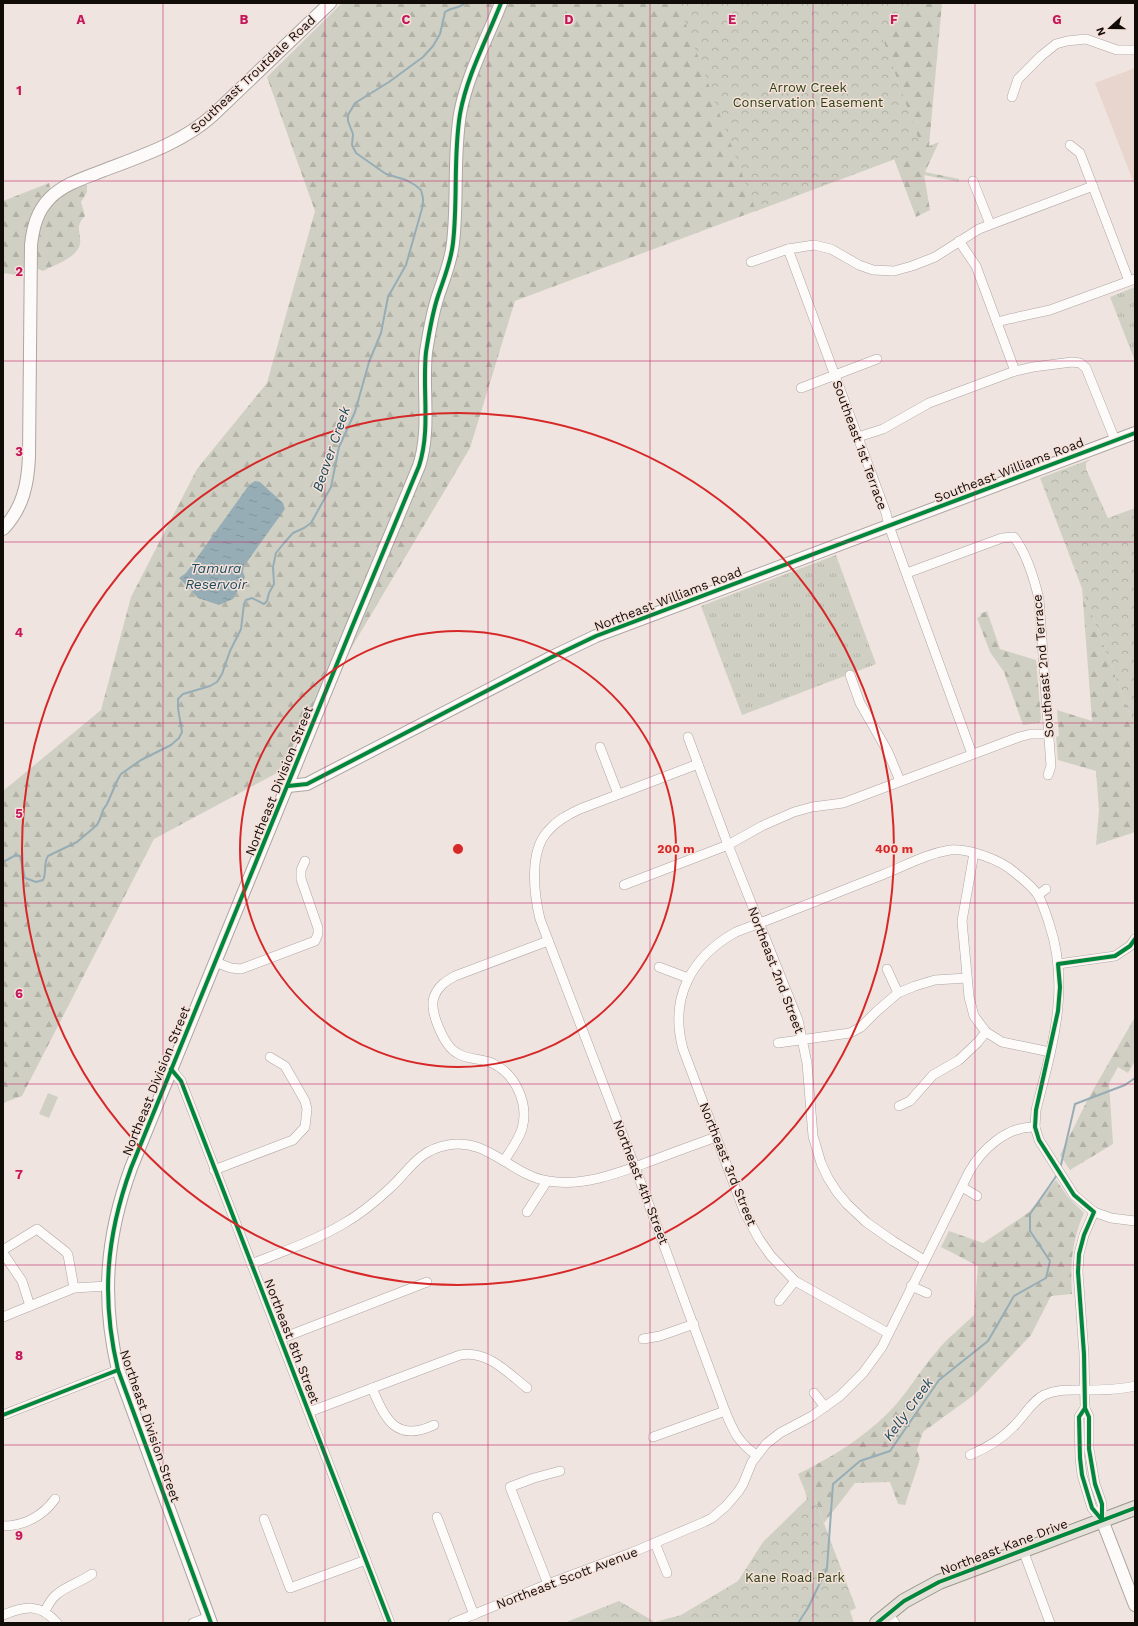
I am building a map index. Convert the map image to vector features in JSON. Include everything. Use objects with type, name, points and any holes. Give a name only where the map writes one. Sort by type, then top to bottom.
[{"type":"main road","name":"Northeast Kane Drive","points":[[877,1623],[892,1618],[915,1594],[939,1582],[1135,1508]]},
{"type":"street","name":"Southeast Troutdale Road","points":[[3,529],[15,516],[27,482],[29,456],[31,245],[35,221],[42,208],[50,198],[71,184],[168,145],[196,129],[213,115],[330,3]]},
{"type":"street","name":"Northeast Division Street","points":[[210,1620],[118,1370],[110,1331],[107,1286],[108,1258],[112,1233],[122,1194],[131,1168],[422,459],[424,441],[426,356],[434,310],[447,270],[453,244],[457,143],[461,112],[469,82],[501,3]]},
{"type":"street","points":[[1012,97],[1018,79],[1046,52],[1062,42],[1076,39],[1086,39],[1117,50],[1135,50]]},
{"type":"street","points":[[997,322],[1050,310],[1132,280],[1080,153],[1070,145]]},
{"type":"street","points":[[973,181],[990,224]]},
{"type":"street","points":[[751,262],[788,249],[814,245],[831,249],[859,265],[873,270],[894,271],[935,257],[979,229],[990,224],[1093,186]]},
{"type":"street","points":[[959,241],[976,266],[1015,371]]},
{"type":"street","name":"Southeast 1st Terrace","points":[[788,249],[834,376],[858,437],[972,754]]},
{"type":"street","points":[[801,388],[877,359]]},
{"type":"street","points":[[858,437],[883,429],[929,403],[1015,371],[1072,362],[1080,363],[1086,368],[1090,375],[1115,440]]},
{"type":"street","name":"Southeast Williams Road","points":[[889,526],[1135,433]]},
{"type":"street","name":"Northeast Williams Road","points":[[288,786],[307,784],[586,641],[889,526]]},
{"type":"street","name":"Southeast 2nd Terrace","points":[[907,574],[1002,538],[1014,537],[1021,547],[1039,599],[1052,766],[1048,775]]},
{"type":"street","points":[[850,675],[860,703],[888,752],[900,781]]},
{"type":"street","points":[[624,885],[728,845],[767,823],[794,812],[812,807],[843,804],[900,781],[1019,737],[1031,734],[1050,734]]},
{"type":"street","name":"Northeast 2nd Street","points":[[688,737],[728,845],[798,1020],[803,1039],[806,1063],[812,1136],[821,1163],[828,1178],[847,1204],[866,1222],[924,1260]]},
{"type":"street","points":[[600,747],[618,794]]},
{"type":"street","name":"Northeast 4th Street","points":[[698,764],[565,816],[546,833],[541,842],[535,863],[536,902],[548,941],[636,1167],[725,1411],[738,1440],[743,1446],[756,1455]]},
{"type":"street","name":"Northeast 3rd Street","points":[[888,1333],[795,1281],[771,1256],[754,1230],[744,1211],[680,1040],[678,1023],[679,1006],[688,978],[708,953],[721,941],[736,932],[900,868],[930,854],[952,850],[974,853],[997,860],[1010,868],[1038,895]]},
{"type":"street","points":[[974,853],[962,921],[969,997],[974,1016],[986,1032],[1002,1042],[1050,1052]]},
{"type":"street","points":[[215,962],[231,968],[241,969],[315,941],[318,934],[318,928],[301,879],[301,870],[305,861]]},
{"type":"street","points":[[1046,889],[1038,895],[1052,932],[1058,964],[1060,987],[1058,1011],[1036,1110],[1035,1127],[1039,1140],[1074,1195],[1094,1212],[1111,1218],[1135,1221]]},
{"type":"street","points":[[1058,964],[1115,956],[1130,946],[1135,939]]},
{"type":"street","points":[[504,1161],[522,1128],[524,1110],[520,1093],[512,1078],[499,1067],[484,1060],[458,1055],[449,1047],[442,1037],[433,1007],[433,998],[437,990],[444,982],[455,976],[548,941]]},
{"type":"street","points":[[659,967],[688,978]]},
{"type":"street","points":[[887,969],[898,993]]},
{"type":"street","points":[[778,1043],[850,1033],[861,1027],[898,993],[935,980],[967,978]]},
{"type":"street","points":[[899,1106],[910,1101],[933,1075],[959,1060],[986,1032]]},
{"type":"street","points":[[214,1170],[293,1140],[300,1134],[304,1127],[307,1109],[305,1101],[285,1066],[270,1057]]},
{"type":"street","name":"Northeast 8th Street","points":[[171,1070],[181,1081],[214,1170],[390,1623]]},
{"type":"street","name":"Northeast Scott Avenue","points":[[453,1623],[681,1532],[704,1522],[726,1506],[743,1484],[747,1470],[756,1455],[766,1444],[780,1433],[825,1407],[852,1385],[873,1360],[973,1165],[990,1146],[1004,1136],[1018,1130],[1035,1127]]},
{"type":"street","points":[[251,1264],[308,1242],[343,1224],[389,1189],[418,1158],[432,1149],[448,1144],[464,1144],[481,1148],[530,1175],[547,1181],[574,1183],[597,1180],[716,1137]]},
{"type":"street","points":[[527,1212],[547,1181]]},
{"type":"street","points":[[962,1187],[977,1196]]},
{"type":"street","points":[[1094,1212],[1084,1236],[1079,1254],[1078,1272],[1084,1354],[1085,1408],[1089,1417],[1088,1449],[1090,1467],[1102,1504],[1102,1520],[1135,1605]]},
{"type":"street","points":[[3,1250],[37,1229],[66,1252],[74,1288]]},
{"type":"street","points":[[3,1253],[22,1281],[30,1306]]},
{"type":"street","points":[[779,1301],[795,1281]]},
{"type":"street","points":[[280,1339],[427,1282]]},
{"type":"street","points":[[3,1317],[74,1288],[107,1286]]},
{"type":"street","points":[[911,1286],[927,1293]]},
{"type":"street","points":[[643,1339],[660,1336],[694,1324]]},
{"type":"street","points":[[309,1412],[460,1355],[468,1354],[481,1355],[492,1361],[527,1388]]},
{"type":"street","points":[[3,1415],[118,1370]]},
{"type":"street","points":[[970,1455],[992,1445],[1007,1433],[1038,1399],[1053,1392],[1135,1386]]},
{"type":"street","points":[[372,1388],[382,1412],[395,1426],[404,1430],[413,1431],[422,1430],[434,1424]]},
{"type":"street","points":[[814,1393],[825,1407]]},
{"type":"street","points":[[653,1438],[725,1411]]},
{"type":"street","points":[[548,1584],[510,1487],[534,1478],[560,1471]]},
{"type":"street","points":[[3,1526],[16,1525],[36,1517],[47,1510],[55,1499]]},
{"type":"street","points":[[437,1517],[474,1615]]},
{"type":"street","points":[[264,1519],[290,1588],[366,1560]]},
{"type":"street","points":[[655,1543],[667,1573]]},
{"type":"street","points":[[1022,1550],[1050,1623]]},
{"type":"street","points":[[45,1611],[52,1599],[57,1594],[92,1574]]},
{"type":"street","points":[[3,1615],[27,1607],[45,1611],[57,1623]]},
{"type":"street","points":[[193,1623],[210,1620]]},
{"type":"shaded area","points":[[1135,68],[1135,186],[1095,83]]},
{"type":"green space","points":[[342,3],[942,3],[929,146],[939,142],[925,172],[959,179],[959,182],[924,175],[930,210],[916,217],[894,159],[515,301],[470,448],[277,773],[154,839],[22,1096],[3,1103],[3,791],[101,710],[131,597],[197,469],[267,383],[315,211],[267,77]]},
{"type":"green space","name":"Arrow Creek Conservation Easement","points":[[678,3],[922,3],[883,39],[922,149],[756,211]]},
{"type":"green space","points":[[49,183],[51,191],[42,200],[36,210],[31,219],[28,230],[25,276],[3,273],[3,201]]},
{"type":"green space","points":[[81,185],[87,185],[87,192],[81,202],[85,216],[79,225],[80,245],[78,249],[75,253],[62,262],[43,271],[38,269],[35,259],[40,223],[52,204],[65,194]]},
{"type":"green space","points":[[1135,287],[1135,361],[1110,297]]},
{"type":"green space","points":[[1091,459],[1086,463],[1086,469],[1108,518],[1135,508],[1135,728],[1040,478]]},
{"type":"green space","points":[[836,555],[876,664],[742,715],[701,606]]},
{"type":"green space","points":[[1082,588],[1135,728],[1135,832],[1096,845],[1099,810],[1096,771],[1058,760],[1056,737],[1059,736],[1057,710],[1092,721]]},
{"type":"green space","points":[[987,611],[1000,649],[1036,660],[1041,719],[1039,723],[1023,725],[1004,672],[990,652],[977,618],[981,616],[980,614]]},
{"type":"green space","points":[[1135,1017],[1135,1061],[1128,1073],[1118,1067],[1109,1083],[1113,1144],[1070,1170],[1060,1155],[1088,1099]]},
{"type":"green space","points":[[48,1093],[58,1097],[49,1118],[39,1114]]},
{"type":"green space","points":[[1056,1180],[1068,1197],[1084,1213],[1074,1243],[1071,1272],[1072,1294],[1051,1296],[1031,1335],[974,1395],[923,1432],[917,1450],[920,1459],[905,1505],[898,1504],[890,1482],[855,1483],[824,1523],[811,1489],[805,1491],[798,1474],[822,1462],[844,1448],[866,1433],[886,1415],[900,1400],[941,1346],[974,1315],[978,1266],[941,1247],[949,1231],[983,1243],[1028,1213]]},
{"type":"green space","name":"Kane Road Park","points":[[811,1489],[856,1608],[850,1611],[854,1623],[564,1623],[619,1601],[655,1622],[681,1615],[738,1581],[763,1542],[807,1499],[805,1491]]},
{"type":"water","name":"Tamura Reservoir","points":[[255,481],[260,482],[283,503],[285,509],[244,566],[243,572],[245,577],[233,599],[219,605],[198,598],[179,578],[186,573],[249,485]]},
{"type":"waterway","name":"Beaver Creek","points":[[3,862],[16,855],[20,856],[25,878],[36,882],[43,880],[48,856],[77,842],[97,825],[121,774],[141,760],[171,745],[179,738],[182,732],[178,699],[183,694],[210,686],[217,682],[222,674],[230,651],[241,629],[244,604],[246,600],[252,598],[264,604],[267,601],[274,584],[273,567],[276,553],[293,533],[311,523],[331,487],[339,447],[355,412],[369,362],[381,333],[388,297],[406,265],[423,205],[421,190],[415,185],[406,180],[386,174],[356,153],[352,145],[353,134],[348,121],[348,115],[355,103],[389,82],[423,57],[433,46],[440,34],[445,12],[465,3]]},
{"type":"waterway","name":"Kelly Creek","points":[[1060,1169],[1075,1104],[1125,1085],[1135,1078]]},
{"type":"waterway","name":"Kelly Creek","points":[[798,1623],[808,1608],[827,1568],[833,1484],[860,1461],[890,1451],[939,1380],[988,1341],[1014,1296],[1046,1278],[1050,1261],[1030,1231],[1030,1214],[1057,1175]]},
{"type":"cycle path","points":[[211,1623],[118,1370],[109,1318],[108,1293],[111,1243],[116,1219],[131,1168],[419,466],[425,438],[426,352],[434,310],[449,263],[453,243],[457,146],[460,114],[472,71],[501,3]]},
{"type":"cycle path","points":[[288,786],[307,784],[552,657],[596,636],[1135,433]]},
{"type":"cycle path","points":[[1102,1520],[1102,1504],[1095,1484],[1089,1449],[1089,1417],[1085,1408],[1084,1354],[1078,1272],[1079,1254],[1084,1235],[1094,1212],[1074,1195],[1039,1140],[1035,1127],[1036,1110],[1058,1011],[1060,987],[1058,964],[1115,956],[1130,946],[1135,939]]},
{"type":"cycle path","points":[[171,1069],[181,1081],[390,1623]]},
{"type":"cycle path","points":[[3,1415],[118,1370]]},
{"type":"cycle path","points":[[1085,1408],[1079,1417],[1082,1475],[1092,1508],[1102,1520]]},
{"type":"cycle path","points":[[877,1623],[904,1601],[939,1582],[1135,1508]]}]
